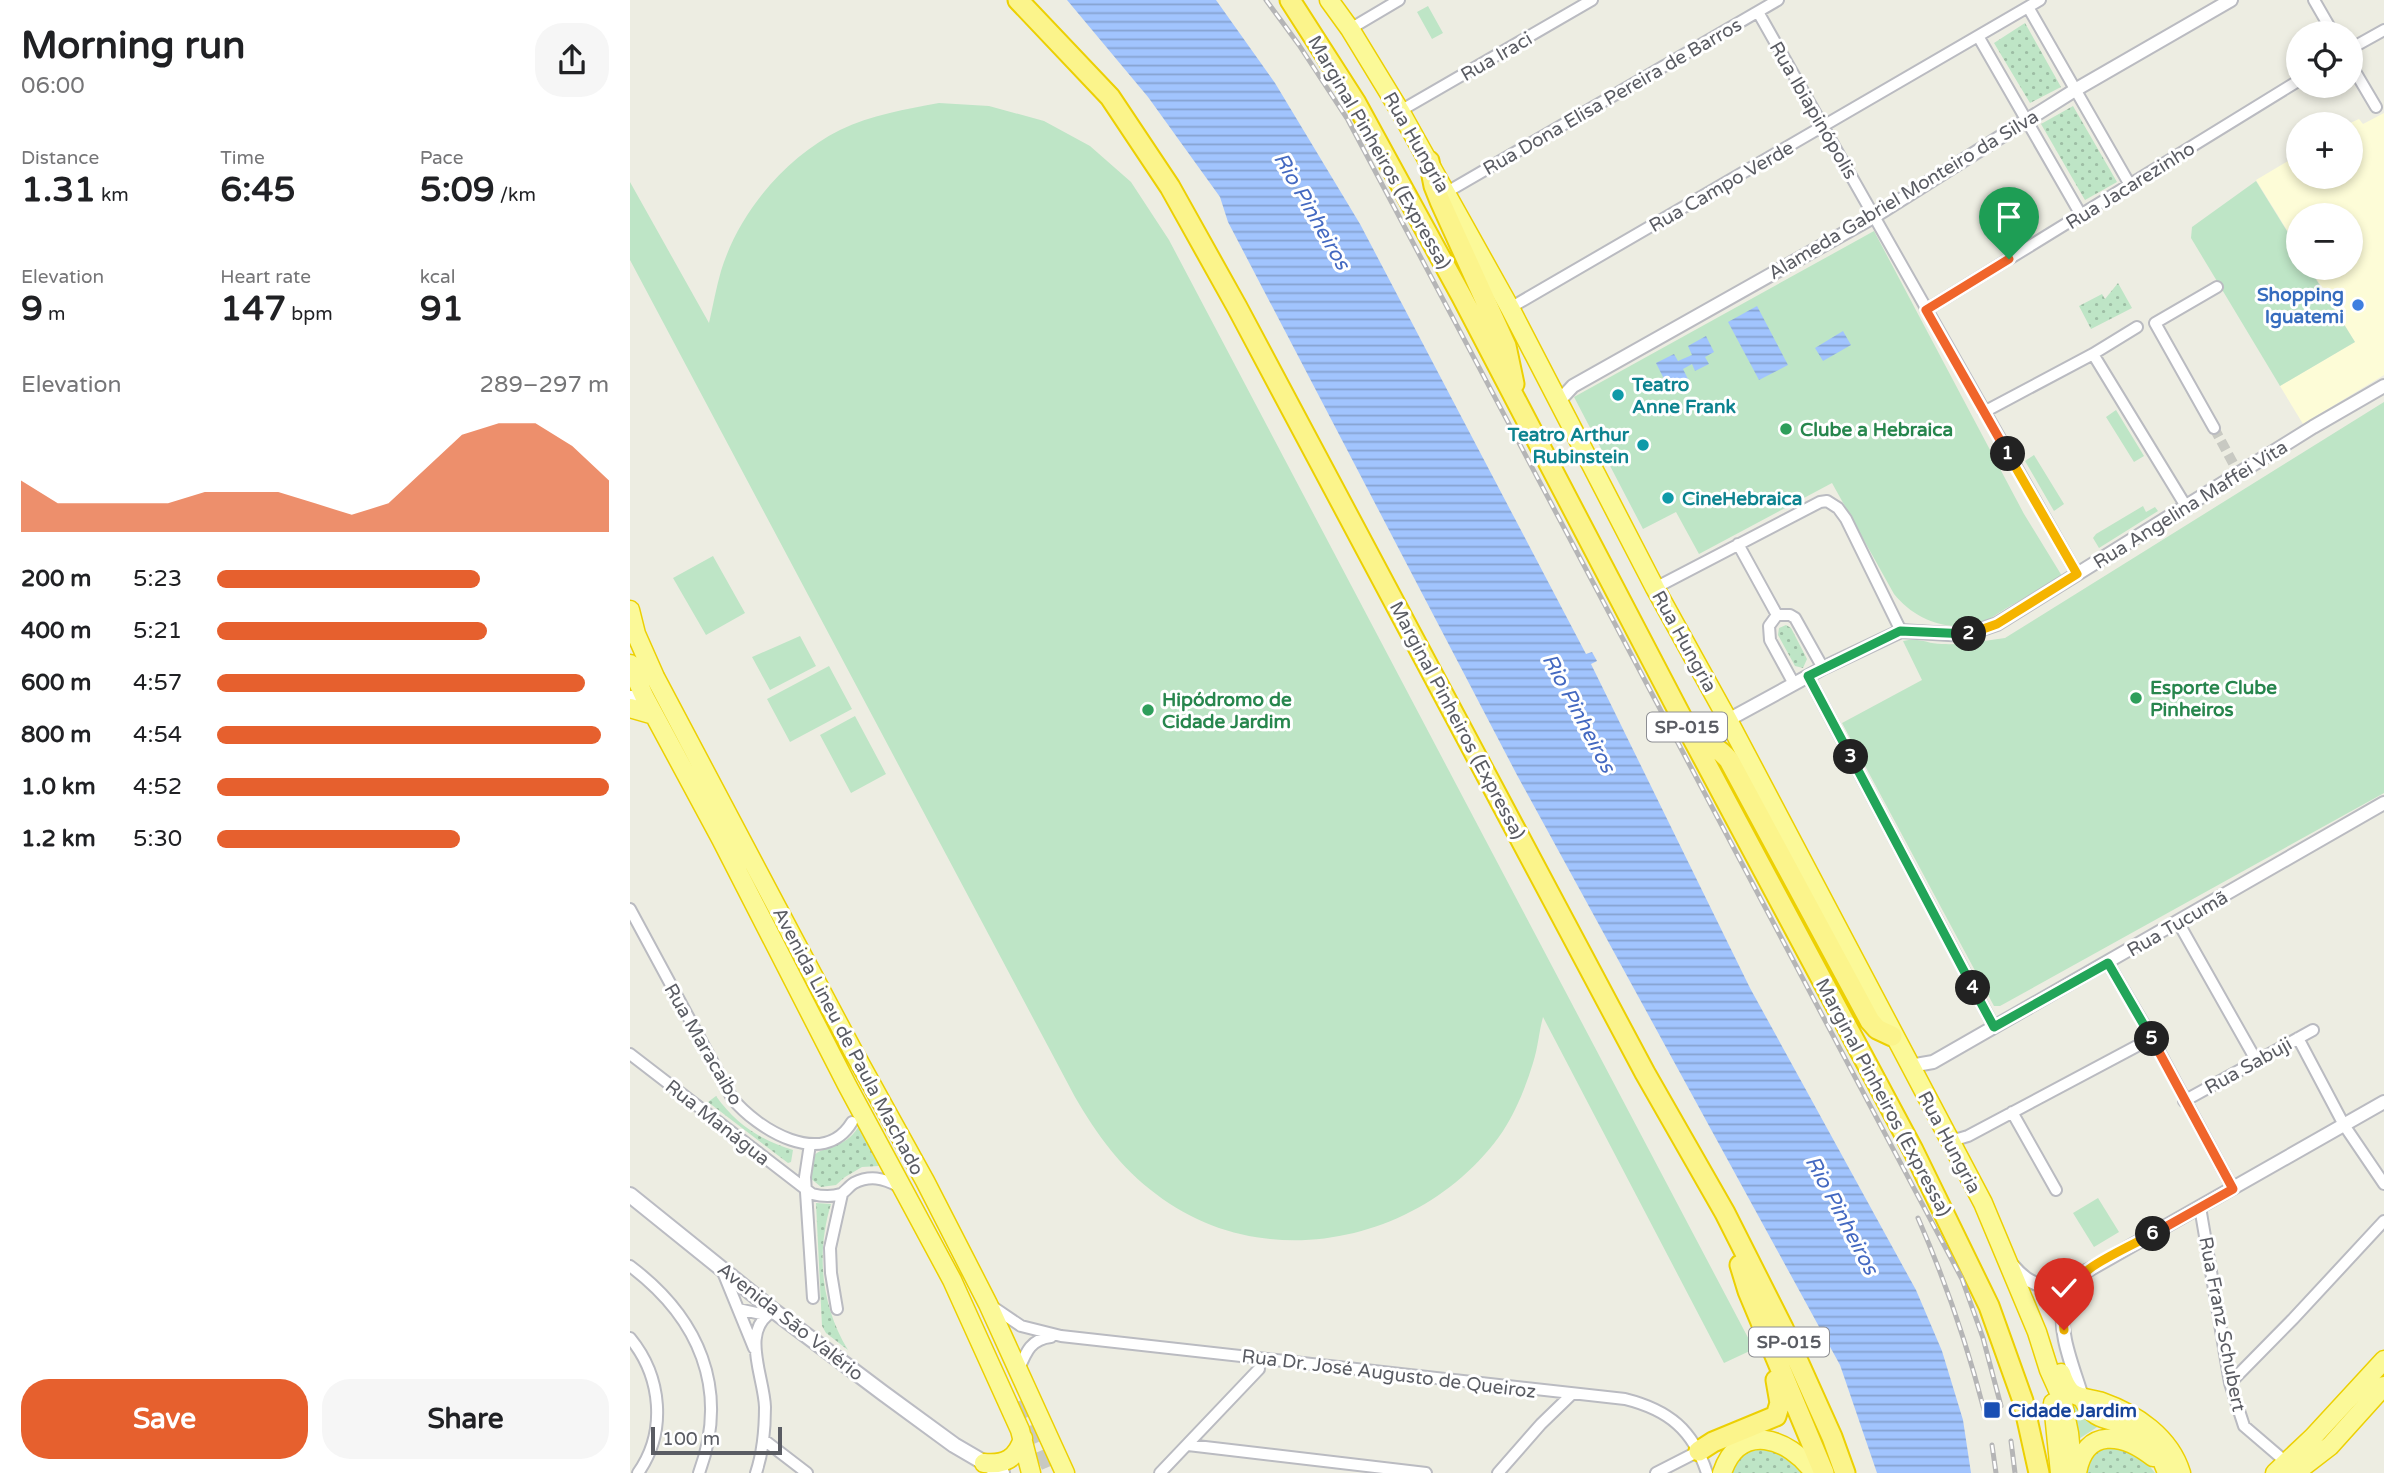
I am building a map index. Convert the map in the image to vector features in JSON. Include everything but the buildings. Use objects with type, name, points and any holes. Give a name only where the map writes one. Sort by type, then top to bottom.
[{"type":"highway","name":"Marginal Pinheiros (Expressa)","points":[[1018,0],[1082,64],[1110,97],[1170,187],[1237,307],[1645,1073],[1725,1213],[1783,1328],[1832,1437],[1845,1473]]},
{"type":"highway","name":"Marginal Pinheiros (Expressa)","points":[[1290,0],[1356,103],[1518,402],[1693,739],[1907,1138],[1989,1306],[2011,1366],[2033,1440],[2039,1473]]},
{"type":"highway","name":"Rua Hungria","points":[[1329,0],[1400,111],[1510,308],[1655,588],[1728,720],[1892,1036],[1983,1203],[2037,1332]]},
{"type":"highway","points":[[1429,161],[1437,194],[1506,346],[1518,402]]},
{"type":"highway","name":"Avenida Lineu de Paula Machado","points":[[631,620],[655,677],[988,1304],[1065,1473]]},
{"type":"highway","name":"Avenida Lineu de Paula Machado","points":[[630,664],[634,701],[654,715],[952,1280],[1022,1434],[1031,1473]]},
{"type":"highway","points":[[634,701],[650,690],[655,677]]},
{"type":"highway","points":[[1693,739],[1714,746],[1729,760],[1870,1021],[1877,1029],[1892,1036]]},
{"type":"highway","points":[[847,1085],[898,1158],[948,1247],[1022,1400]]},
{"type":"highway","points":[[883,1105],[898,1158]]},
{"type":"highway","points":[[1725,1213],[1748,1291],[1824,1473]]},
{"type":"highway","points":[[1699,1451],[1713,1442],[1770,1419],[1779,1411],[1780,1396],[1763,1328]]},
{"type":"highway","points":[[2037,1332],[2066,1414],[2075,1473]]},
{"type":"highway","points":[[2037,1332],[2071,1392],[2108,1404],[2141,1421],[2156,1434],[2168,1450],[2172,1473]]},
{"type":"highway","points":[[2285,1470],[2384,1360]]},
{"type":"highway","points":[[2049,1370],[2060,1473]]},
{"type":"highway","points":[[2285,1470],[2384,1372]]},
{"type":"highway","points":[[2305,1473],[2384,1386]]},
{"type":"highway","points":[[1022,1434],[1038,1460],[1045,1466],[1049,1467],[1053,1463],[1052,1448]]},
{"type":"highway","points":[[983,1468],[1010,1460],[1019,1450],[1022,1434]]},
{"type":"highway","points":[[2075,1473],[2080,1459],[2092,1444],[2119,1438],[2140,1447],[2172,1473]]},
{"type":"highway","points":[[1699,1451],[1718,1451],[1747,1441],[1770,1440],[1796,1452],[1814,1473]]},
{"type":"highway","points":[[1723,1473],[1726,1461],[1747,1441]]},
{"type":"highway","points":[[2285,1470],[2330,1446]]},
{"type":"highway","points":[[2314,1473],[2330,1446]]},
{"type":"main road","name":"Avenida São Valério","points":[[630,1195],[721,1266],[770,1313],[983,1468],[1002,1473]]},
{"type":"street","points":[[1350,29],[1399,0]]},
{"type":"street","name":"Rua Iraci","points":[[1400,111],[1592,0]]},
{"type":"street","name":"Rua Dona Elisa Pereira de Barros","points":[[1447,192],[1776,0]]},
{"type":"street","name":"Rua Campo Verde","points":[[1510,308],[2040,0]]},
{"type":"street","name":"Alameda Gabriel Monteiro da Silva","points":[[1555,394],[1875,216],[2026,119],[2231,0]]},
{"type":"street","points":[[2314,0],[2326,21]]},
{"type":"street","points":[[2028,7],[2130,186]]},
{"type":"street","name":"Rua Ibiapinópolis","points":[[1758,12],[2077,574]]},
{"type":"street","points":[[2363,42],[2384,30]]},
{"type":"street","points":[[1978,36],[2081,215]]},
{"type":"street","points":[[2363,85],[2376,107]]},
{"type":"street","name":"Rua Jacarezinho","points":[[1926,310],[2286,88]]},
{"type":"street","points":[[2214,428],[2155,323],[2217,288]]},
{"type":"street","points":[[1984,412],[2093,354],[2137,327]]},
{"type":"street","points":[[2093,354],[2187,508]]},
{"type":"street","name":"Rua Angelina Maffei Vita","points":[[1900,631],[1950,635],[1980,631],[1997,624],[2187,508],[2237,470],[2384,386]]},
{"type":"street","points":[[1655,588],[1820,502],[1832,503],[1846,519],[1900,631],[1823,668],[1728,720]]},
{"type":"street","points":[[1738,544],[1777,615]]},
{"type":"street","points":[[1794,684],[1768,633],[1770,622],[1777,615],[1796,618],[1823,668]]},
{"type":"street","points":[[1808,676],[1994,1027]]},
{"type":"street","name":"Rua Tucumã","points":[[1910,1066],[1933,1062],[2384,803]]},
{"type":"street","name":"Rua Maracaibo","points":[[630,909],[732,1098],[744,1113],[768,1131],[810,1144]]},
{"type":"street","points":[[2178,922],[2256,1060]]},
{"type":"street","points":[[2108,963],[2152,1038],[2233,1189]]},
{"type":"street","name":"Rua Sabuji","points":[[2185,1101],[2313,1030]]},
{"type":"street","points":[[1948,1137],[1964,1138],[2152,1038]]},
{"type":"street","points":[[2298,1038],[2344,1125],[2384,1184]]},
{"type":"street","name":"Rua Manágua","points":[[630,1054],[807,1191]]},
{"type":"street","points":[[1921,1086],[1933,1062]]},
{"type":"street","points":[[2006,1257],[2022,1277],[2038,1286],[2052,1285],[2087,1271],[2384,1102]]},
{"type":"street","points":[[2012,1112],[2056,1190]]},
{"type":"street","points":[[813,1298],[805,1168],[810,1144],[831,1141],[841,1136],[852,1122]]},
{"type":"street","points":[[837,1309],[830,1248],[842,1194],[853,1184],[874,1178],[886,1179],[901,1187]]},
{"type":"street","points":[[807,1191],[818,1195],[842,1194]]},
{"type":"street","name":"Rua Franz Schubert","points":[[2200,1208],[2230,1382],[2244,1426],[2285,1470]]},
{"type":"street","points":[[2230,1382],[2384,1221]]},
{"type":"street","points":[[630,1266],[660,1291],[673,1306],[698,1344],[706,1364],[711,1411],[707,1447],[699,1473]]},
{"type":"street","points":[[721,1266],[757,1353]]},
{"type":"street","points":[[2082,1397],[2062,1318],[2071,1294],[2087,1271]]},
{"type":"street","name":"Rua Dr. José Augusto de Queiroz","points":[[988,1304],[1021,1326],[1061,1336],[1625,1399],[1646,1404],[1673,1420],[1689,1435],[1699,1451],[1707,1473]]},
{"type":"street","points":[[738,1309],[751,1314],[770,1313]]},
{"type":"street","points":[[756,1473],[764,1440],[765,1406],[757,1353],[757,1329],[770,1313]]},
{"type":"street","points":[[1019,1370],[1027,1350],[1035,1341],[1061,1336]]},
{"type":"street","points":[[630,1338],[653,1379],[658,1415],[653,1445],[638,1473]]},
{"type":"street","points":[[1160,1473],[1259,1369]]},
{"type":"street","points":[[1498,1473],[1541,1424],[1572,1394]]},
{"type":"street","points":[[764,1440],[807,1473]]},
{"type":"street","points":[[1188,1445],[1426,1473]]},
{"type":"street","points":[[1656,1473],[1699,1451]]},
{"type":"shaded area","points":[[1428,6],[1443,33],[1432,39],[1417,12]]},
{"type":"shaded area","points":[[2025,23],[2061,87],[2030,103],[1994,43]]},
{"type":"shaded area","points":[[939,103],[989,106],[1044,121],[1090,146],[1131,182],[1169,240],[1754,1349],[1724,1363],[1543,1017],[1535,1057],[1516,1107],[1503,1131],[1471,1169],[1432,1199],[1389,1222],[1342,1236],[1294,1240],[1246,1235],[1199,1220],[1143,1184],[1121,1162],[1092,1125],[630,260],[630,182],[709,323],[719,277],[729,249],[752,208],[783,171],[820,141],[840,130],[889,113]]},
{"type":"shaded area","points":[[2073,106],[2117,182],[2085,200],[2041,124]]},
{"type":"shaded area","name":"Shopping Iguatemi","points":[[2384,113],[2384,375],[2303,424],[2280,386],[2355,342],[2317,280],[2363,280],[2363,203],[2286,203],[2286,229],[2256,180],[2286,162],[2286,189],[2363,189],[2363,124]]},
{"type":"shaded area","points":[[2256,181],[2286,230],[2286,280],[2316,280],[2355,342],[2280,386],[2191,238],[2192,227]]},
{"type":"shaded area","name":"Clube a Hebraica","points":[[1874,231],[2024,514],[2062,576],[1988,620],[1970,625],[1933,622],[1902,603],[1894,594],[1832,483],[1699,554],[1676,512],[1643,529],[1574,397]]},
{"type":"shaded area","points":[[2118,283],[2132,308],[2091,329],[2079,306],[2102,294],[2105,299]]},
{"type":"shaded area","name":"Esporte Clube Pinheiros","points":[[2384,402],[2384,793],[2000,1006],[1994,1006],[1842,723],[1922,680],[1903,641],[1950,644],[2005,638]]},
{"type":"shaded area","points":[[2116,410],[2144,456],[2134,462],[2106,417]]},
{"type":"shaded area","points":[[2034,455],[2064,504],[2054,511],[2025,461]]},
{"type":"shaded area","points":[[2143,506],[2146,512],[2155,507],[2158,511],[2099,548],[2093,538],[2096,534]]},
{"type":"shaded area","points":[[713,556],[745,613],[706,635],[673,578]]},
{"type":"shaded area","points":[[1786,625],[1791,628],[1807,659],[1803,668],[1795,666],[1778,635],[1779,628]]},
{"type":"shaded area","points":[[800,636],[816,666],[770,690],[752,657]]},
{"type":"shaded area","points":[[829,666],[852,709],[790,742],[767,699]]},
{"type":"shaded area","points":[[855,716],[886,774],[851,793],[820,735]]},
{"type":"shaded area","points":[[716,1096],[740,1123],[770,1141],[793,1150],[791,1162],[788,1163],[708,1102]]},
{"type":"shaded area","points":[[859,1126],[879,1166],[862,1167],[836,1185],[821,1187],[809,1177],[809,1160],[815,1154],[847,1140]]},
{"type":"shaded area","points":[[2098,1198],[2119,1232],[2094,1247],[2073,1213]]},
{"type":"shaded area","points":[[816,1203],[831,1204],[824,1241],[824,1279],[832,1316],[848,1350],[826,1333],[822,1326]]},
{"type":"shaded area","points":[[2064,1396],[2102,1424],[2074,1442]]},
{"type":"shaded area","points":[[2110,1444],[2142,1456],[2155,1473],[2081,1473],[2090,1453]]},
{"type":"shaded area","points":[[1749,1447],[1785,1450],[1802,1473],[1726,1473]]},
{"type":"water","name":"Rio Pinheiros","points":[[1067,0],[1216,0],[1275,83],[1360,224],[1586,654],[1592,652],[1597,661],[1591,664],[1750,988],[1916,1290],[1942,1351],[1963,1420],[1971,1473],[1877,1473],[1840,1365],[1517,775],[1228,222],[1220,197],[1148,97]]},
{"type":"water","points":[[1757,306],[1788,365],[1759,380],[1728,322]]},
{"type":"water","points":[[1843,331],[1851,345],[1823,361],[1815,348]]},
{"type":"water","points":[[1706,336],[1714,352],[1705,357],[1709,364],[1695,371],[1692,364],[1683,369],[1690,383],[1671,393],[1656,363],[1674,354],[1678,361],[1692,355],[1688,346]]},
{"type":"tunnel","points":[[2214,428],[2234,465]]},
{"type":"tunnel","points":[[1022,1400],[1053,1473]]},
{"type":"railway","points":[[1266,0],[1348,120],[1962,1279],[1983,1338],[2001,1406]]},
{"type":"railway","points":[[1918,1218],[1955,1312],[1984,1410]]},
{"type":"railway","points":[[2011,1441],[2015,1473]]},
{"type":"railway","points":[[1992,1445],[1996,1473]]},
{"type":"place","name":"Shopping Iguatemi","points":[[2358,305]]},
{"type":"place","name":"Teatro Anne Frank","points":[[1618,395]]},
{"type":"place","name":"Clube a Hebraica","points":[[1786,429]]},
{"type":"place","name":"Teatro Arthur Rubinstein","points":[[1643,445]]},
{"type":"place","name":"CineHebraica","points":[[1668,498]]},
{"type":"place","name":"Esporte Clube Pinheiros","points":[[2136,698]]},
{"type":"place","name":"Hipódromo de Cidade Jardim","points":[[1148,710]]},
{"type":"place","name":"Cidade Jardim","points":[[1992,1410]]},
{"type":"route","points":[[2009,259],[1926,310],[2077,574],[2027,607],[1980,631],[1965,635],[1900,631],[1808,676],[1994,1027],[2108,963],[2152,1038],[2233,1189],[2087,1271],[2065,1306],[2062,1318],[2064,1330]]}]
